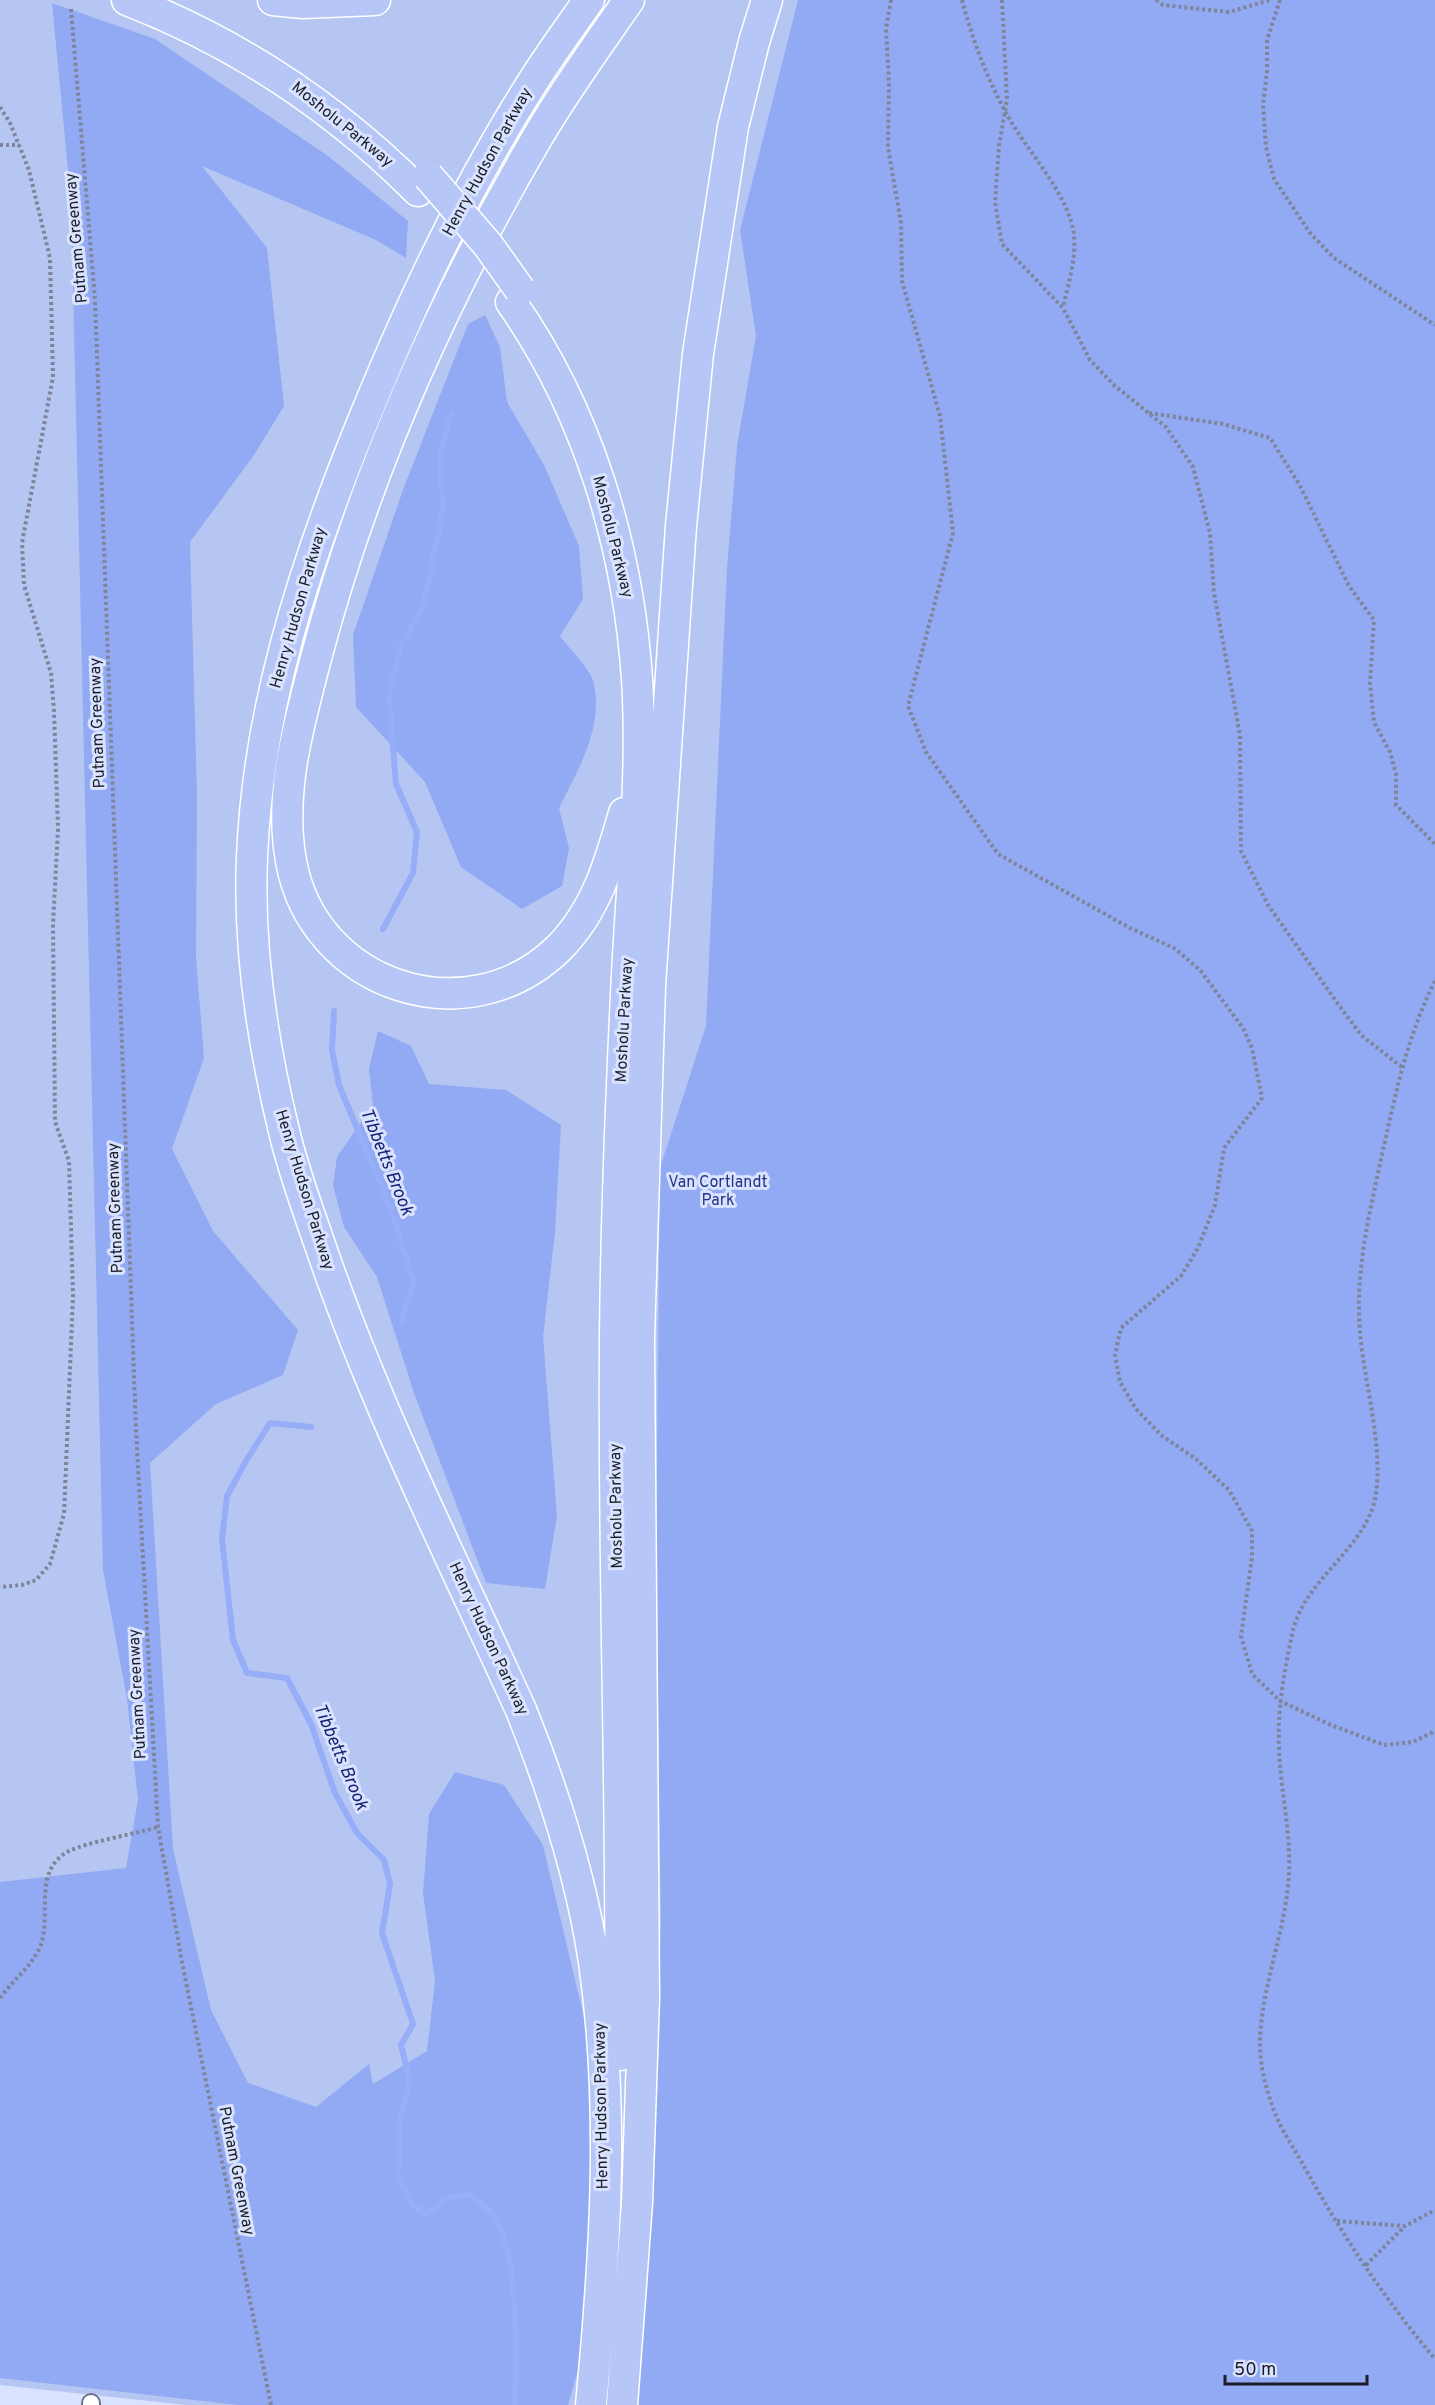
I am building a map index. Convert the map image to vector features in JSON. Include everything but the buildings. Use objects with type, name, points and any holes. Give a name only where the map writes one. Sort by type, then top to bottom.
[{"type":"highway","name":"Mosholu Parkway","points":[[127,0],[220,41],[294,86],[423,183]]},
{"type":"highway","name":"Mosholu Parkway","points":[[176,0],[240,31],[303,70],[375,126],[423,183],[465,242],[516,296],[570,405],[591,458],[624,576],[634,645],[638,707],[651,771],[623,1066],[615,1338],[621,1860],[620,2066],[616,2146],[603,2260]]},
{"type":"highway","points":[[273,0],[303,3],[375,0]]},
{"type":"highway","name":"Henry Hudson Parkway","points":[[589,0],[522,98],[436,255],[384,369],[339,482],[299,595],[275,683],[257,784],[251,903],[256,986],[272,1077],[284,1134],[318,1241],[379,1403],[521,1710],[564,1827],[586,1920],[600,2016],[604,2124],[603,2260],[591,2405]]},
{"type":"highway","points":[[629,0],[569,87],[511,184],[453,294],[380,461],[330,605],[296,741],[288,785],[287,820],[294,876],[305,903],[323,931],[344,953],[369,972],[408,988],[430,993],[449,995],[488,991],[532,970],[560,947],[583,917],[651,771]]},
{"type":"highway","name":"Henry Hudson Parkway","points":[[622,2405],[637,2203],[643,2066],[645,1929],[639,1268],[647,1037],[651,771],[700,333],[733,128],[753,42],[767,0]]},
{"type":"path","points":[[891,0],[886,29],[889,83],[888,148],[901,223],[902,281],[940,416],[953,533],[908,706],[926,752],[998,854],[1130,928],[1174,948],[1200,970],[1243,1028],[1252,1048],[1262,1098],[1224,1148],[1215,1205],[1198,1248],[1181,1276],[1121,1328],[1115,1355],[1120,1382],[1136,1409],[1161,1435],[1196,1460],[1229,1490],[1252,1531],[1252,1557],[1241,1636],[1252,1674],[1280,1701],[1331,1725],[1384,1745],[1413,1742],[1435,1731]]},
{"type":"path","points":[[962,0],[972,38],[1005,111],[1052,184],[1072,222],[1074,256],[1063,308]]},
{"type":"path","points":[[1002,0],[1007,99],[995,202],[1002,244],[1063,308],[1090,360],[1116,386],[1166,427],[1193,467],[1210,532],[1214,593],[1240,735],[1241,851],[1268,905],[1361,1035],[1403,1068]]},
{"type":"path","points":[[1156,0],[1163,5],[1229,12],[1270,0]]},
{"type":"path","points":[[1280,0],[1267,40],[1267,71],[1263,105],[1266,147],[1274,179],[1310,233],[1334,258],[1435,325]]},
{"type":"path","name":"Putnam Greenway","points":[[70,9],[95,300],[136,1431],[158,1827],[181,1957],[271,2405]]},
{"type":"path","points":[[0,107],[29,170],[50,258],[53,377],[22,543],[24,585],[51,673],[53,692],[58,830],[53,924],[54,1122],[69,1161],[73,1296],[64,1514],[50,1564],[44,1572],[36,1580],[22,1586],[0,1587]]},
{"type":"path","points":[[0,145],[19,145]]},
{"type":"path","points":[[1148,412],[1223,424],[1270,438],[1305,494],[1349,586],[1374,620],[1370,683],[1374,722],[1390,752],[1396,774],[1396,805],[1435,844]]},
{"type":"path","points":[[1435,981],[1414,1023],[1391,1110],[1373,1197],[1359,1288],[1359,1330],[1378,1474],[1376,1498],[1370,1518],[1310,1594],[1294,1625],[1280,1701],[1279,1748],[1288,1828],[1289,1875],[1260,2041],[1264,2080],[1276,2116],[1336,2221],[1416,2336],[1435,2359]]},
{"type":"path","points":[[0,1998],[34,1960],[40,1946],[45,1932],[45,1889],[55,1862],[70,1851],[158,1827]]},
{"type":"path","points":[[1366,2265],[1406,2226],[1435,2210]]},
{"type":"path","points":[[1336,2221],[1406,2226]]},
{"type":"green space","name":"Van Cortlandt Park","points":[[0,0],[1435,0],[1435,2405],[186,2405],[0,2385]]},
{"type":"green space","points":[[798,0],[1435,0],[1435,2405],[637,2405],[648,2276],[661,1924],[656,1544],[660,1168],[706,1026],[727,569],[737,446],[756,336],[740,230]]},
{"type":"green space","points":[[52,3],[155,39],[328,156],[408,221],[406,258],[376,240],[202,166],[267,248],[284,406],[254,455],[190,542],[197,795],[196,957],[204,1058],[172,1149],[213,1231],[298,1330],[283,1375],[216,1404],[150,1463],[173,1849],[211,2010],[248,2083],[316,2107],[369,2064],[373,2084],[427,2051],[435,1981],[423,1893],[429,1814],[455,1772],[504,1785],[543,1845],[587,2030],[591,2201],[580,2363],[568,2405],[238,2405],[0,2378],[0,1882],[126,1868],[138,1800],[127,1699],[103,1570],[71,201]]},
{"type":"green space","points":[[485,315],[500,347],[507,402],[544,465],[579,546],[583,599],[560,636],[591,676],[596,698],[593,730],[588,747],[559,808],[569,848],[562,886],[522,909],[461,867],[425,782],[356,707],[353,635],[404,487],[468,324]]},
{"type":"green space","points":[[378,1031],[411,1046],[429,1084],[506,1090],[561,1125],[555,1232],[543,1337],[557,1516],[545,1589],[486,1583],[414,1393],[377,1277],[344,1227],[333,1185],[337,1157],[373,1105],[369,1069]]},
{"type":"waterway","name":"Tibbetts Brook","points":[[383,929],[413,873],[417,832],[396,784],[389,696],[401,646],[424,603],[443,509],[440,454],[452,412]]},
{"type":"waterway","name":"Tibbetts Brook","points":[[334,1011],[332,1050],[339,1085],[391,1210],[414,1282],[401,1321]]},
{"type":"waterway","name":"Tibbetts Brook","points":[[311,1427],[270,1423],[227,1496],[222,1539],[233,1640],[247,1673],[287,1678],[311,1724],[335,1793],[357,1833],[384,1860],[390,1884],[382,1933],[413,2024],[401,2045],[410,2081],[399,2122],[398,2180],[414,2206],[425,2214],[449,2198],[472,2195],[495,2218],[509,2257],[513,2282],[516,2336],[515,2405]]}]
